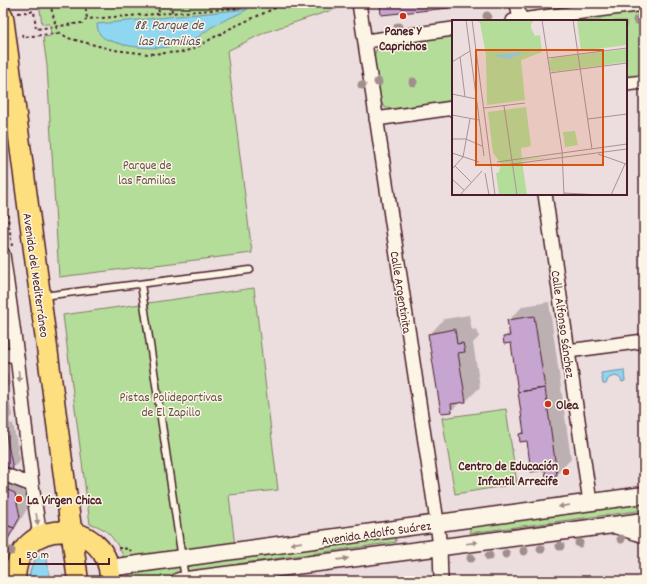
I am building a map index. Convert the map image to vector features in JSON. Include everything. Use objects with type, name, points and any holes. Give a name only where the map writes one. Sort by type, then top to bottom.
[{"type":"main road","name":"Avenida del Mediterráneo","points":[[10,15],[40,296],[78,581]]},
{"type":"main road","points":[[11,573],[20,555],[34,539],[53,532],[71,533],[87,538],[96,545],[103,554],[109,574]]},
{"type":"street","name":"Calle Argentinita","points":[[360,3],[437,524],[440,547],[441,581]]},
{"type":"street","points":[[517,3],[517,20]]},
{"type":"street","points":[[524,20],[644,4]]},
{"type":"street","points":[[366,41],[452,29]]},
{"type":"street","points":[[627,84],[644,82]]},
{"type":"street","points":[[376,119],[452,108]]},
{"type":"street","name":"Calle Alfonso Sánchez","points":[[545,195],[590,502]]},
{"type":"street","points":[[8,252],[17,356],[32,485],[40,536]]},
{"type":"street","points":[[568,351],[644,341]]},
{"type":"street","points":[[3,354],[17,356]]},
{"type":"street","points":[[3,474],[32,485]]},
{"type":"street","name":"Avenida Adolfo Suárez","points":[[109,574],[181,558],[644,495]]},
{"type":"street","name":"Avenida Adolfo Suárez","points":[[183,581],[644,521]]},
{"type":"street","points":[[610,525],[644,536]]},
{"type":"lane","points":[[40,296],[250,270]]},
{"type":"lane","points":[[141,284],[181,558],[183,581]]},
{"type":"path","points":[[50,3],[56,27],[60,33],[68,38],[77,42],[114,50],[148,54],[183,52],[195,48],[229,29],[286,3]]},
{"type":"path","points":[[85,3],[87,19]]},
{"type":"path","points":[[158,3],[159,14]]},
{"type":"path","points":[[171,3],[172,13]]},
{"type":"path","points":[[10,15],[34,11],[36,29],[82,23],[87,19],[239,8],[256,3]]},
{"type":"path","points":[[24,36],[60,33]]},
{"type":"path","points":[[3,184],[8,252]]},
{"type":"green space","name":"Parque de las Familias","points":[[39,3],[338,3],[338,8],[266,32],[227,51],[252,253],[59,277],[47,66],[43,37],[51,36],[50,24],[42,24]]},
{"type":"green space","points":[[644,10],[644,76],[627,79],[627,20],[567,20]]},
{"type":"green space","points":[[452,34],[452,101],[390,109],[384,107],[379,99],[374,57],[376,50],[389,42]]},
{"type":"green space","name":"Pistas Polideportivas de El Zapillo","points":[[254,288],[278,490],[229,495],[236,556],[395,533],[396,542],[237,564],[239,581],[129,581],[129,574],[124,558],[116,543],[105,530],[90,524],[63,315]]},
{"type":"green space","points":[[506,409],[517,484],[455,494],[442,418]]},
{"type":"green space","points":[[644,503],[644,510],[470,533],[470,527]]},
{"type":"water","name":"88. Parque de las Familias","points":[[248,9],[215,25],[187,43],[161,48],[125,45],[106,39],[99,32],[97,24]]},
{"type":"water","points":[[624,370],[625,381],[622,382],[620,378],[614,376],[608,379],[606,384],[603,384],[601,373]]},
{"type":"water","points":[[46,552],[50,581],[30,581],[30,572],[33,564],[42,554]]},
{"type":"building","points":[[380,3],[448,3],[449,8],[381,15]]},
{"type":"building","points":[[534,316],[545,388],[518,392],[511,343],[504,344],[503,337],[510,336],[507,320]]},
{"type":"building","points":[[455,329],[457,344],[463,343],[465,352],[458,353],[466,402],[451,404],[452,412],[441,413],[428,334]]},
{"type":"building","points":[[545,388],[557,475],[546,477],[545,470],[531,472],[527,441],[520,442],[519,434],[524,433],[518,392]]},
{"type":"building","points":[[3,402],[7,422],[4,422],[5,430],[3,431]]},
{"type":"building","points":[[5,430],[13,469],[3,466],[3,431]]},
{"type":"building","points":[[3,488],[15,493],[20,517],[14,528],[3,524]]},
{"type":"building","points":[[3,524],[14,528],[3,547]]},
{"type":"place","name":"Panes Y Caprichos","points":[[403,16]]},
{"type":"place","name":"Olea","points":[[548,404]]},
{"type":"place","name":"Centro de Educación Infantil Arrecife","points":[[566,472]]},
{"type":"place","name":"La Virgen Chica","points":[[19,499]]}]
